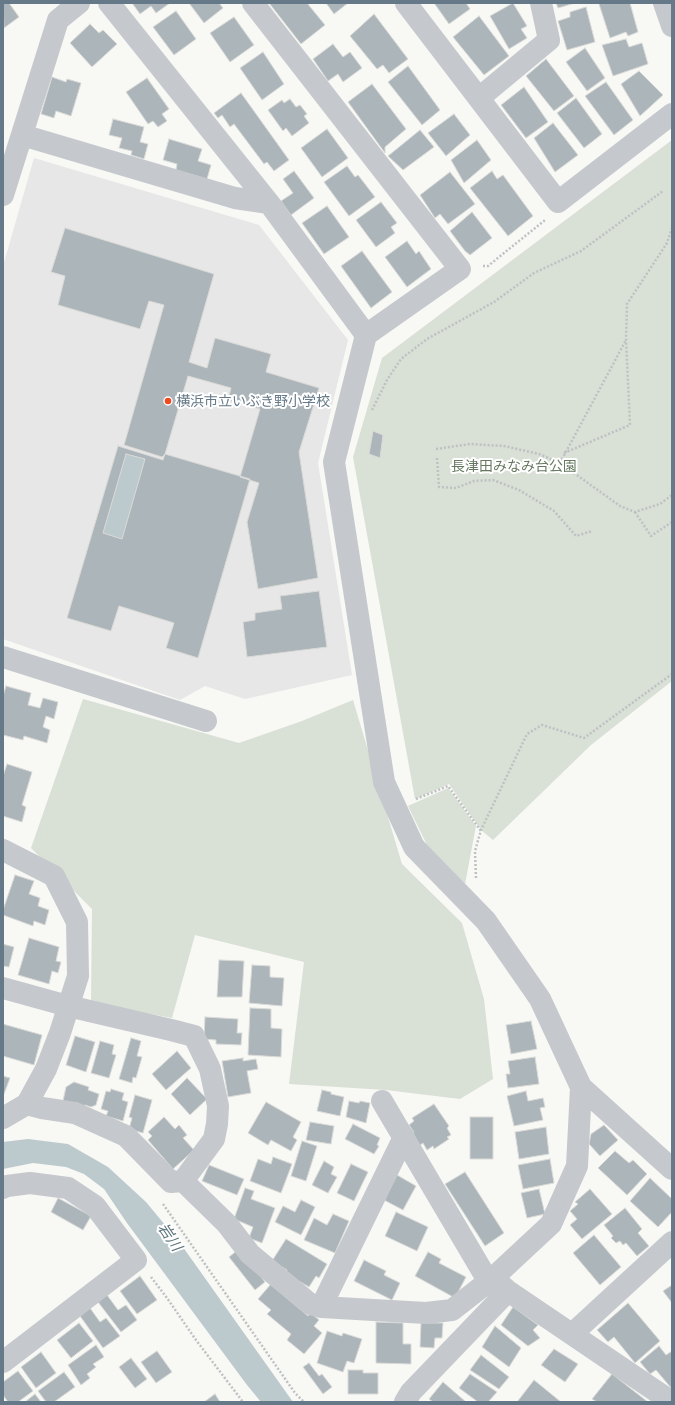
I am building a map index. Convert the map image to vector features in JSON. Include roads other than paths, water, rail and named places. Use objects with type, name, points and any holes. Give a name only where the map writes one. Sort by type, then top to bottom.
[{"type":"street","points":[[3,195],[58,20],[80,3]]},
{"type":"street","points":[[109,3],[269,203],[366,335]]},
{"type":"street","points":[[253,3],[460,269],[366,335],[334,462],[384,782],[414,847],[486,921],[540,999],[581,1087],[672,1169]]},
{"type":"street","points":[[406,3],[558,202],[672,114]]},
{"type":"street","points":[[479,98],[549,40],[541,3]]},
{"type":"street","points":[[664,3],[672,26]]},
{"type":"street","points":[[22,135],[235,198],[269,203]]},
{"type":"street","points":[[3,657],[206,721]]},
{"type":"street","points":[[3,850],[54,876],[77,922],[78,976],[60,1033],[46,1069],[27,1104],[3,1118]]},
{"type":"street","points":[[3,988],[68,1006],[194,1036],[210,1069],[218,1106],[217,1124],[214,1139],[183,1181]]},
{"type":"street","points":[[405,1402],[551,1224],[577,1166],[581,1087]]},
{"type":"street","points":[[382,1101],[484,1274],[672,1402]]},
{"type":"street","points":[[27,1104],[75,1113],[126,1136],[171,1182],[183,1181],[228,1224],[250,1254],[310,1304],[321,1307],[426,1313],[452,1310],[500,1285]]},
{"type":"street","points":[[321,1307],[404,1137]]},
{"type":"street","points":[[3,1188],[7,1186],[30,1183],[68,1188],[95,1206],[136,1260],[3,1362]]},
{"type":"street","points":[[572,1334],[672,1242]]},
{"type":"water","points":[[126,454],[145,459],[122,539],[103,533]]},
{"type":"water","name":"岩川","points":[[28,1139],[68,1144],[108,1167],[146,1202],[180,1243],[293,1402],[261,1402],[127,1223],[104,1189],[84,1174],[66,1167],[33,1163],[3,1169],[3,1142]]},
{"type":"place","name":"横浜市立いぶき野小学校","points":[[168,401]]},
{"type":"park label","name":"長津田みなみ台公園","points":[[514,466]]}]
